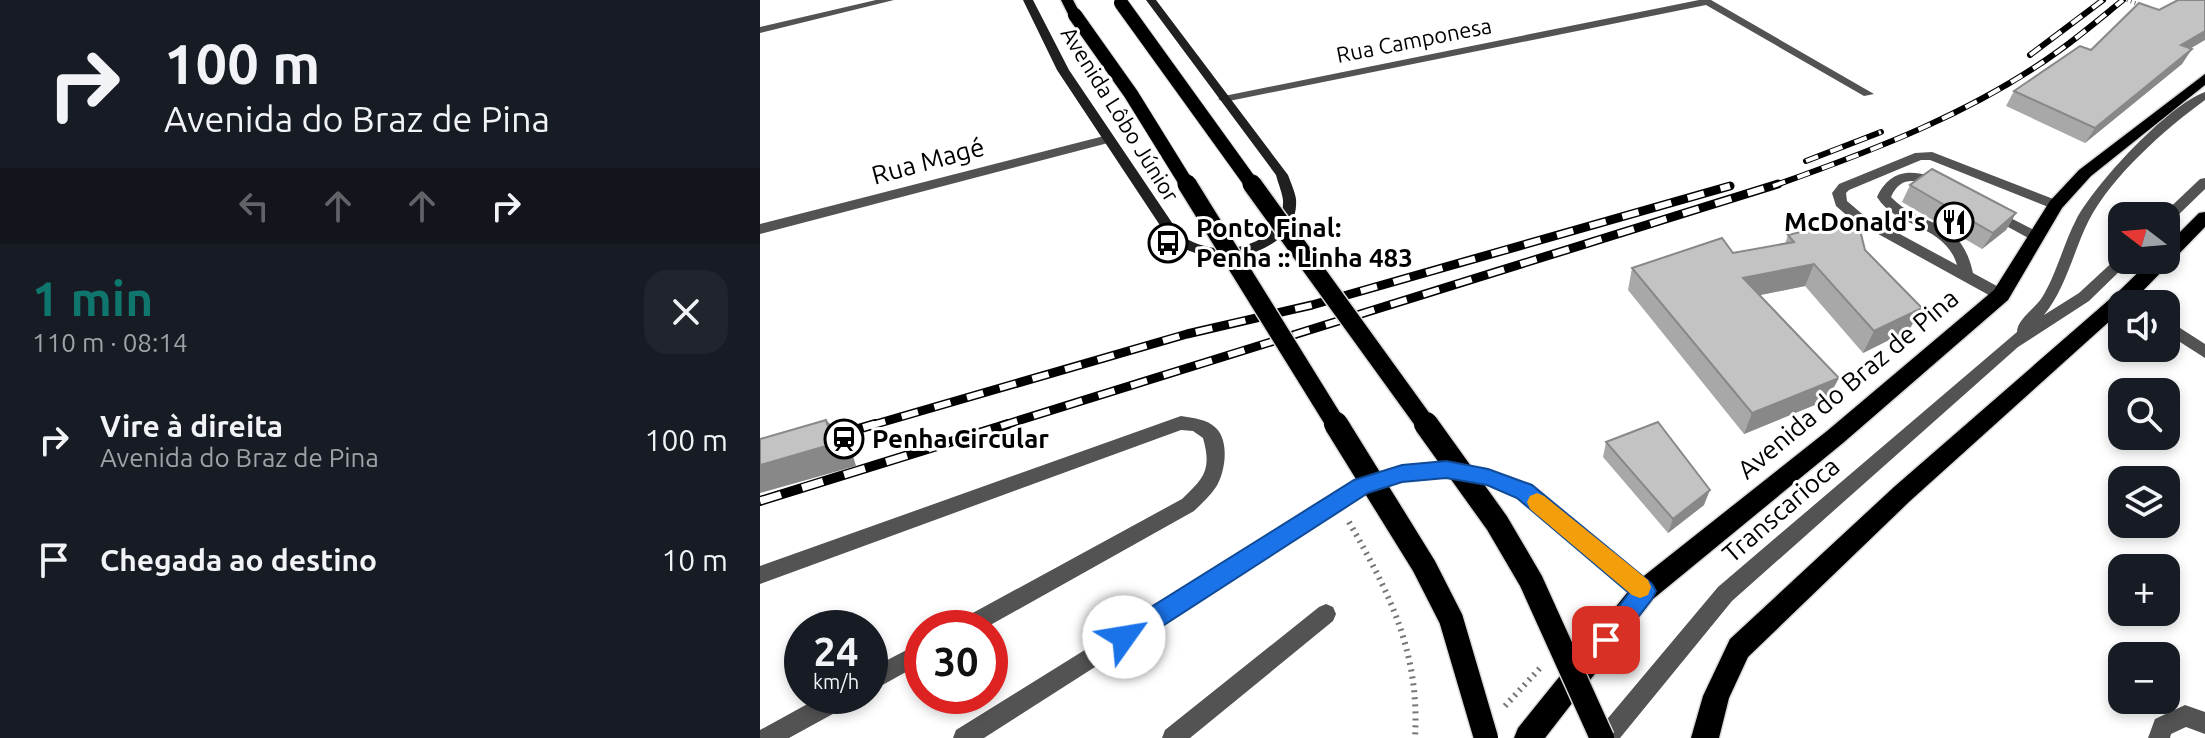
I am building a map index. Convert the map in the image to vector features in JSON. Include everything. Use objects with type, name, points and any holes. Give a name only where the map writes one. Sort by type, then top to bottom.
[{"type":"main road","name":"Avenida Lôbo Júnior","points":[[1028,0],[1063,70],[1176,239],[1189,248],[1221,254],[1264,244],[1284,230],[1291,215],[1291,194],[1282,175],[1151,0]]},
{"type":"main road","points":[[1120,2],[1497,523],[1531,581],[1604,738]]},
{"type":"main road","points":[[1071,8],[1131,94],[1424,566],[1451,619],[1486,738]]},
{"type":"main road","name":"Avenida do Braz de Pina","points":[[1528,738],[1644,591],[1835,437],[2001,295],[2056,205],[2085,173],[2205,78]]},
{"type":"main road","points":[[2180,242],[2205,217]]},
{"type":"main road","points":[[2139,290],[2151,274]]},
{"type":"main road","points":[[1705,738],[1716,696],[1739,648],[1902,494],[2108,320]]},
{"type":"street","points":[[760,30],[889,0]]},
{"type":"street","points":[[1705,1],[1868,94]]},
{"type":"street","name":"Rua Camponesa","points":[[1224,99],[1705,1]]},
{"type":"street","name":"Transcarioca","points":[[2012,343],[2048,300],[2083,219],[2112,179],[2164,124],[2205,95]]},
{"type":"street","name":"Rua Magé","points":[[760,229],[1108,139]]},
{"type":"street","points":[[2001,295],[1856,216],[1841,203],[1839,193],[1844,187],[1919,156],[1932,156],[2056,205]]},
{"type":"street","points":[[1956,193],[1911,174],[1903,176],[1886,190],[1884,197],[1898,209],[1949,236],[1958,246],[1966,275]]},
{"type":"street","points":[[2180,206],[2205,182]]},
{"type":"street","points":[[1983,208],[2037,237]]},
{"type":"street","name":"Transcarioca","points":[[1604,738],[1725,594],[2012,343],[2084,297],[2108,274]]},
{"type":"street","points":[[2180,335],[2205,352]]},
{"type":"street","points":[[760,575],[1156,430],[1181,423],[1197,425],[1211,434],[1219,462],[1211,483],[1188,505],[998,610]]},
{"type":"street","points":[[964,738],[1361,487],[1402,473],[1446,469],[1488,477],[1524,492],[1644,591]]},
{"type":"street","points":[[1173,738],[1326,614]]},
{"type":"street","points":[[767,738],[810,714]]},
{"type":"street","points":[[2159,738],[2163,727],[2185,716],[2205,723]]},
{"type":"path","points":[[2127,0],[2149,8],[2138,12]]},
{"type":"path","points":[[1338,503],[1407,637],[1418,711],[1415,738]]},
{"type":"building","points":[[2178,0],[2205,0],[2205,31],[2181,45],[2192,49],[2095,128],[2014,91],[2080,46],[2091,50],[2139,3],[2159,10]]},
{"type":"building","points":[[1932,169],[2016,213],[1993,233],[1910,185]]},
{"type":"building","points":[[1837,223],[1847,233],[1860,230],[1865,250],[1922,308],[1874,331],[1814,264],[1743,278],[1839,378],[1752,413],[1632,268],[1722,238],[1733,253],[1794,242],[1788,235]]},
{"type":"building","points":[[826,420],[833,444],[760,465],[760,439]]},
{"type":"building","points":[[1658,422],[1710,490],[1673,519],[1606,442]]},
{"type":"railway","points":[[2030,55],[2103,0]]},
{"type":"railway","points":[[1773,186],[1848,159],[1958,111],[2060,50],[2123,0]]},
{"type":"railway","points":[[1806,161],[1881,132]]},
{"type":"railway","points":[[1001,426],[1778,184]]},
{"type":"railway","points":[[869,426],[1187,334],[1312,305],[1730,186]]},
{"type":"railway","points":[[821,440],[875,424]]},
{"type":"railway","points":[[760,501],[1008,424]]},
{"type":"slow traffic","points":[[1537,502],[1640,587]]},
{"type":"place","name":"McDonald's","points":[[1954,222]]},
{"type":"place","name":"Ponto Final: Penha :: Linha 483","points":[[1168,243]]},
{"type":"place","name":"Penha Circular","points":[[844,439]]},
{"type":"route","points":[[1124,637],[1361,487],[1402,473],[1446,469],[1488,477],[1524,492],[1644,591],[1606,640]]}]
